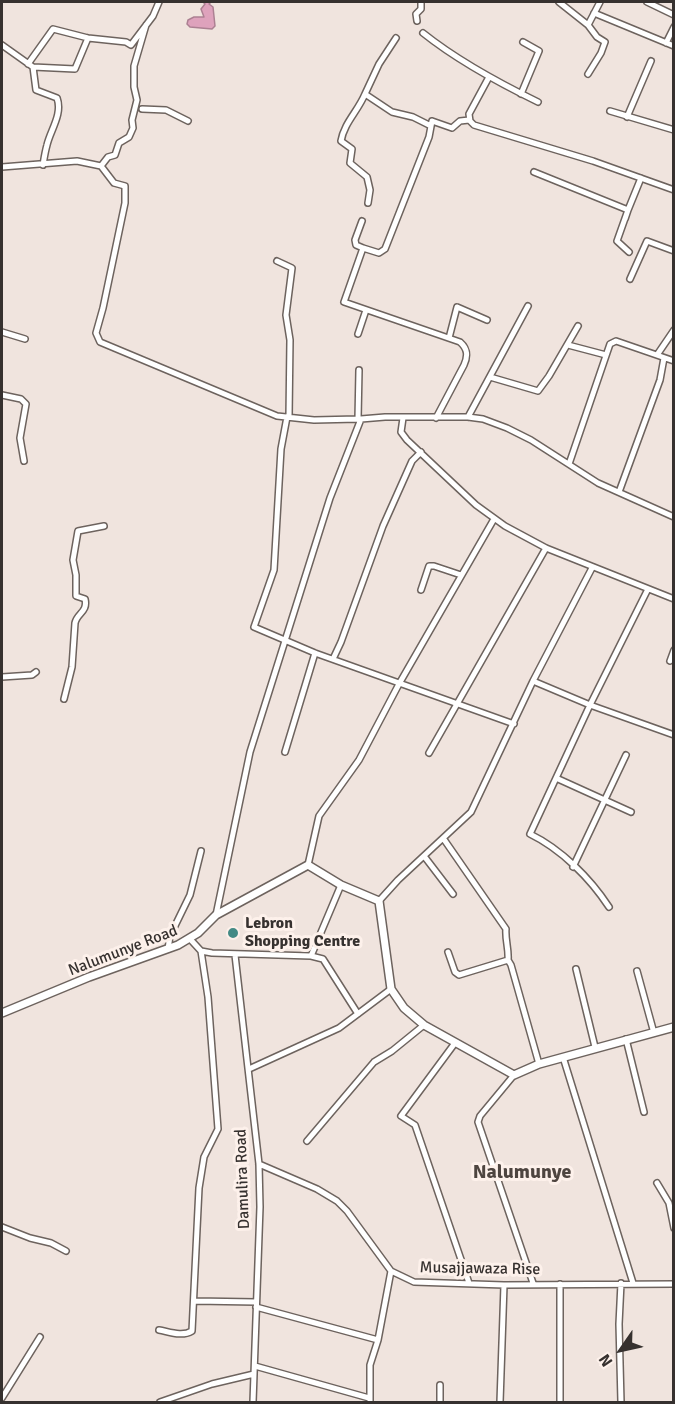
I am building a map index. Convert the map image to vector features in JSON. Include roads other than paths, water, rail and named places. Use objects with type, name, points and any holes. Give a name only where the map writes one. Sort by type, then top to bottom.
[{"type":"street","points":[[44,165],[47,144],[59,102],[57,98],[36,90],[30,66],[53,29],[88,38],[126,42],[131,45],[159,2]]},
{"type":"street","points":[[417,21],[416,14],[421,9],[421,2]]},
{"type":"street","points":[[559,2],[605,42],[588,74]]},
{"type":"street","points":[[588,25],[600,2]]},
{"type":"street","points":[[646,2],[674,15]]},
{"type":"street","points":[[594,13],[674,46]]},
{"type":"street","points":[[101,166],[108,158],[116,155],[119,143],[129,137],[133,128],[137,100],[134,87],[134,66],[146,25]]},
{"type":"street","points":[[666,43],[674,27]]},
{"type":"street","points":[[423,33],[489,77],[538,102]]},
{"type":"street","points":[[2,45],[30,66],[75,69],[88,38]]},
{"type":"street","points":[[368,203],[370,190],[367,177],[350,163],[352,149],[341,141],[343,129],[359,109],[379,64],[396,38]]},
{"type":"street","points":[[521,94],[539,51],[523,42]]},
{"type":"street","points":[[627,117],[651,61]]},
{"type":"street","points":[[489,77],[469,114],[469,120],[474,125],[593,160],[674,190]]},
{"type":"street","points":[[365,94],[392,112],[432,124],[452,128],[460,121],[469,120]]},
{"type":"street","points":[[142,109],[166,110],[188,121]]},
{"type":"street","points":[[610,111],[674,130]]},
{"type":"street","points":[[362,221],[355,240],[356,245],[379,253],[385,249],[432,124]]},
{"type":"street","points":[[2,168],[77,161],[101,166],[114,183],[125,186],[126,203],[96,333],[100,342],[277,416],[314,420],[358,419],[358,370]]},
{"type":"street","points":[[534,172],[628,210]]},
{"type":"street","points":[[629,252],[617,241],[641,178]]},
{"type":"street","points":[[625,219],[628,210]]},
{"type":"street","points":[[630,279],[647,241],[674,251]]},
{"type":"street","points":[[363,248],[344,302],[450,338],[465,346],[467,357],[436,418]]},
{"type":"street","points":[[277,261],[292,268],[286,315],[290,340],[288,417],[281,449],[274,570],[254,627],[315,653],[514,724]]},
{"type":"street","points":[[468,417],[528,306]]},
{"type":"street","points":[[450,338],[457,308],[487,320]]},
{"type":"street","points":[[358,334],[366,310]]},
{"type":"street","points":[[490,377],[538,391],[579,326]]},
{"type":"street","points":[[619,492],[660,380],[660,357],[674,330]]},
{"type":"street","points":[[2,332],[25,339]]},
{"type":"street","points":[[569,464],[608,346],[616,341],[674,361]]},
{"type":"street","points":[[568,345],[606,355]]},
{"type":"street","points":[[2,395],[21,399],[26,404],[20,438],[24,461]]},
{"type":"street","points":[[216,915],[250,752],[330,498],[361,419],[468,417],[507,428],[531,440],[591,479],[672,517],[674,509]]},
{"type":"street","points":[[403,418],[401,432],[449,480],[494,519],[546,548],[674,599]]},
{"type":"street","points":[[333,659],[382,526],[412,461],[421,452]]},
{"type":"street","points":[[379,901],[340,885],[308,866],[319,816],[359,760],[399,684],[494,519]]},
{"type":"street","points":[[64,699],[72,667],[75,623],[86,605],[85,600],[76,596],[73,560],[78,531],[104,526]]},
{"type":"street","points":[[429,753],[546,548]]},
{"type":"street","points":[[421,590],[429,566],[461,575]]},
{"type":"street","points":[[379,901],[471,812],[533,681],[592,568]]},
{"type":"street","points":[[609,908],[598,890],[549,845],[530,834],[590,705],[648,589]]},
{"type":"street","points":[[670,661],[674,650]]},
{"type":"street","points":[[285,752],[315,653]]},
{"type":"street","points":[[2,677],[32,675],[36,672]]},
{"type":"street","points":[[533,681],[590,705],[674,735]]},
{"type":"street","points":[[573,867],[626,755]]},
{"type":"street","points":[[556,778],[631,812]]},
{"type":"street","points":[[443,838],[506,928],[508,960],[539,1064]]},
{"type":"street","points":[[168,949],[170,936],[190,895],[201,851]]},
{"type":"street","points":[[424,856],[453,894]]},
{"type":"street","name":"Nalumunye Road","points":[[2,1013],[190,939],[216,915],[308,866]]},
{"type":"street","points":[[311,956],[340,885]]},
{"type":"street","points":[[379,901],[391,989],[404,1008],[424,1025],[514,1075]]},
{"type":"street","points":[[159,1330],[177,1334],[187,1334],[192,1331],[199,1188],[204,1157],[218,1129],[201,951],[190,939]]},
{"type":"street","points":[[201,951],[236,955],[320,958],[326,961],[358,1014]]},
{"type":"street","points":[[448,952],[455,972],[459,975],[508,960]]},
{"type":"street","name":"Damulira Road","points":[[236,955],[259,1164],[260,1207],[254,1402]]},
{"type":"street","points":[[576,969],[595,1047]]},
{"type":"street","points":[[637,971],[654,1033]]},
{"type":"street","points":[[249,1069],[339,1028],[391,989]]},
{"type":"street","points":[[307,1141],[374,1062],[392,1051],[424,1025]]},
{"type":"street","points":[[533,1283],[478,1122],[480,1116],[514,1075],[539,1064],[595,1047],[674,1027]]},
{"type":"street","points":[[626,1040],[644,1112]]},
{"type":"street","points":[[455,1043],[401,1116],[415,1125],[469,1283]]},
{"type":"street","points":[[563,1057],[633,1283]]},
{"type":"street","points":[[255,1366],[369,1400],[370,1365],[378,1340],[391,1271],[347,1211],[337,1201],[317,1189],[259,1164]]},
{"type":"street","points":[[657,1183],[669,1203],[674,1228]]},
{"type":"street","points":[[2,1227],[51,1243],[66,1251]]},
{"type":"street","name":"Musajjawaza Rise","points":[[391,1271],[414,1282],[674,1284]]},
{"type":"street","points":[[621,1283],[619,1324],[621,1402]]},
{"type":"street","points":[[500,1402],[504,1284]]},
{"type":"street","points":[[560,1284],[560,1402]]},
{"type":"street","points":[[195,1301],[256,1305],[378,1340]]},
{"type":"street","points":[[2,1398],[40,1337]]},
{"type":"street","points":[[160,1402],[213,1384],[255,1374]]},
{"type":"street","points":[[440,1385],[440,1402]]},
{"type":"place","name":"Lebron Shopping Centre","points":[[233,933]]},
{"type":"district","name":"Nalumunye","points":[[522,1173]]}]
